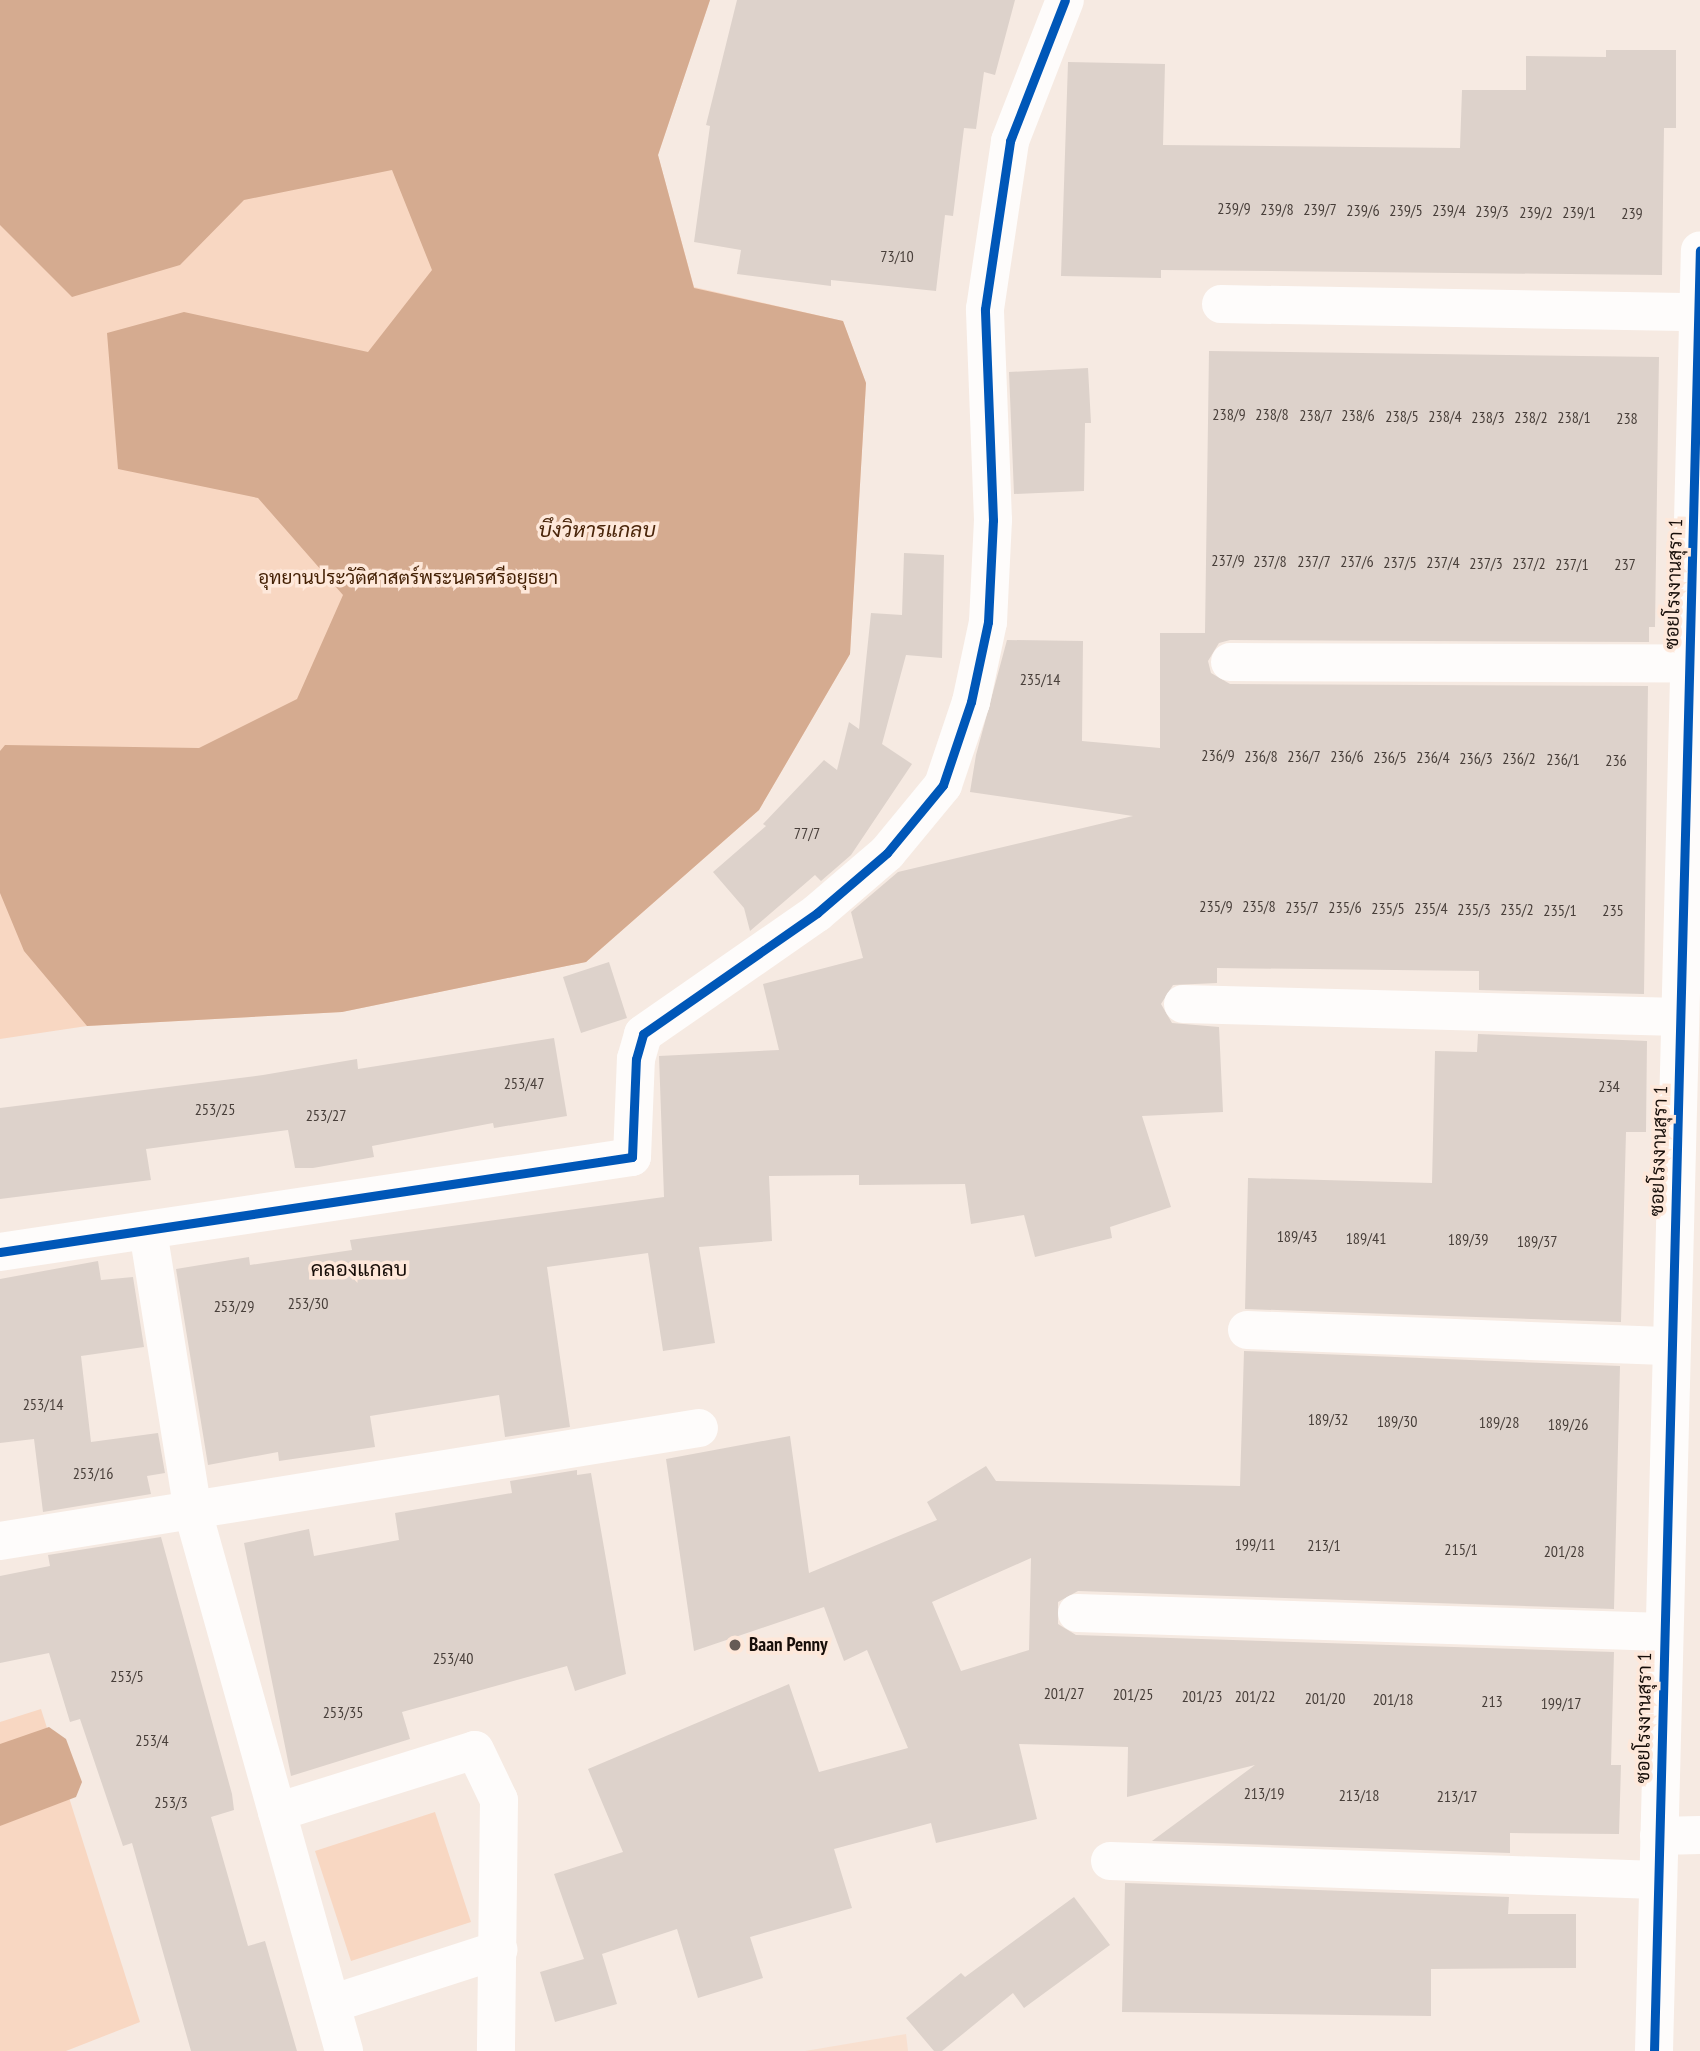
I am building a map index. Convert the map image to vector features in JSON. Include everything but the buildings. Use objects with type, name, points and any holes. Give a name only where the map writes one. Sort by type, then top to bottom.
[{"type":"street","points":[[0,1252],[632,1157],[636,1059],[643,1034],[817,913],[887,853],[943,785],[971,702],[988,622],[993,520],[985,309],[1010,141],[1065,0]]},
{"type":"street","name":"ซอยโรงงานสุรา 1","points":[[1654,2051],[1700,251]]},
{"type":"street","points":[[1221,304],[1699,312]]},
{"type":"street","points":[[1230,662],[1689,664]]},
{"type":"street","points":[[1183,1004],[1680,1017]]},
{"type":"street","points":[[148,1231],[193,1512],[344,2051]]},
{"type":"street","points":[[1247,1330],[1672,1346]]},
{"type":"street","points":[[0,1541],[193,1512],[699,1428]]},
{"type":"street","points":[[1077,1613],[1664,1632]]},
{"type":"street","points":[[278,1812],[475,1750],[499,1800],[496,2051]]},
{"type":"street","points":[[1659,1836],[1700,1835]]},
{"type":"street","points":[[1110,1861],[1657,1880]]},
{"type":"street","points":[[331,2004],[498,1950]]},
{"type":"shaded area","points":[[906,2034],[908,2051],[805,2051]]},
{"type":"green space","name":"บึงวิหารแกลบ","points":[[0,0],[710,0],[658,155],[694,287],[843,321],[866,383],[850,654],[759,810],[586,962],[342,1012],[87,1026],[0,1039]]},
{"type":"green space","points":[[41,1709],[140,2022],[66,2051],[0,2051],[0,1722]]},
{"type":"green space","points":[[435,1812],[471,1922],[351,1961],[315,1851]]},
{"type":"water","name":"บึงวิหารแกลบ","points":[[0,0],[710,0],[658,155],[694,288],[843,321],[866,383],[850,654],[759,810],[586,962],[342,1012],[87,1026],[24,951],[0,893],[0,751],[5,745],[199,748],[297,699],[343,595],[258,498],[118,469],[107,333],[184,312],[368,352],[432,270],[392,170],[244,200],[180,265],[72,297],[0,225]]},
{"type":"water","points":[[49,1727],[66,1739],[82,1782],[76,1797],[0,1826],[0,1744]]},
{"type":"cycle path","points":[[0,1252],[632,1157],[636,1059],[643,1034],[817,913],[887,853],[943,785],[971,702],[988,622],[993,520],[985,309],[1010,141],[1065,0]]},
{"type":"cycle path","points":[[1654,2051],[1700,251]]},
{"type":"place","name":"Baan Penny","points":[[735,1645]]},
{"type":"district","name":"คลองแกลบ","points":[[359,1269]]},
{"type":"park label","name":"อุทยานประวัติศาสตร์พระนครศรีอยุธยา","points":[[408,578]]}]
